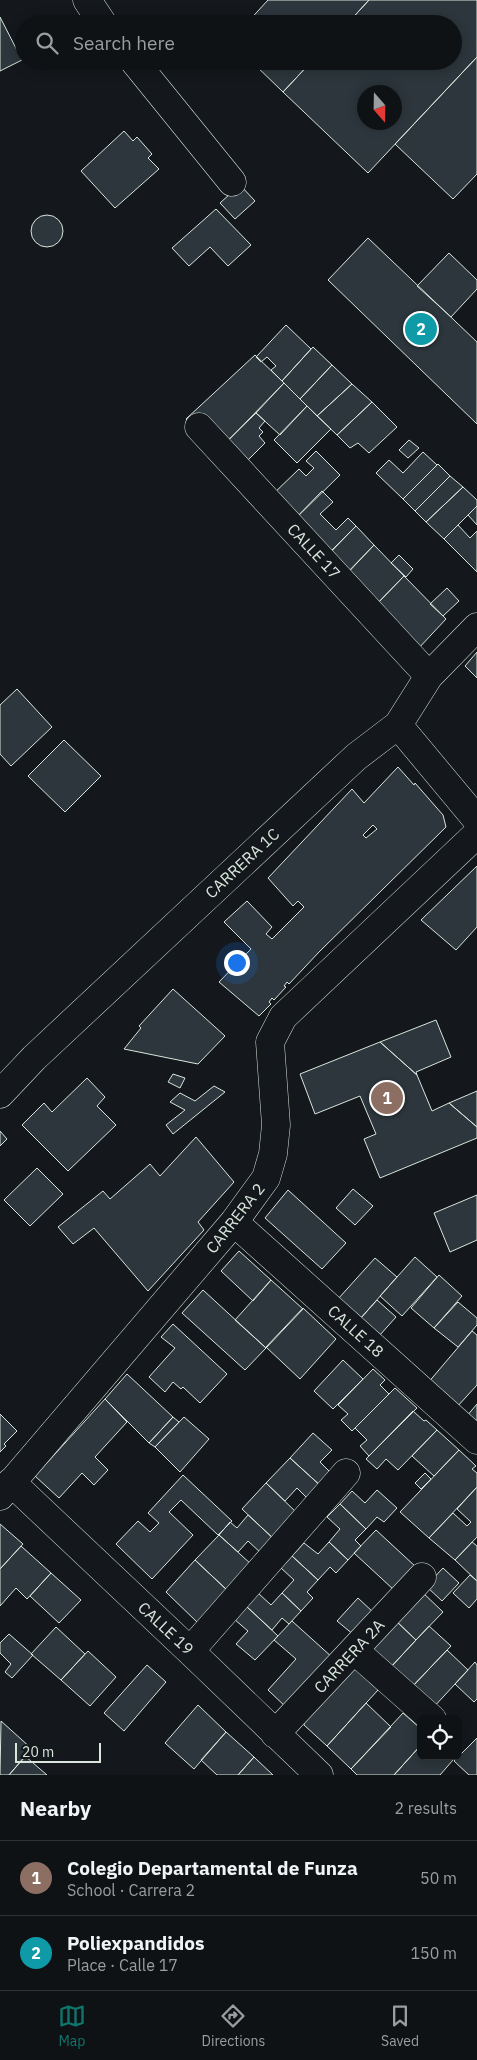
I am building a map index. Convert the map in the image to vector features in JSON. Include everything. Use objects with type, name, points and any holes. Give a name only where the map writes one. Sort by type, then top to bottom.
[{"type":"street","points":[[87,0],[97,15]]},
{"type":"street","points":[[141,70],[232,182]]},
{"type":"street","name":"CALLE 17","points":[[199,427],[429,676]]},
{"type":"street","name":"CARRERA 1C","points":[[0,1094],[34,1058],[348,764],[378,738],[398,724],[429,676],[477,627]]},
{"type":"street","points":[[398,724],[477,820]]},
{"type":"street","name":"CARRERA 2","points":[[6,1489],[234,1222],[266,1178],[273,1154],[276,1125],[270,1042],[283,1017],[477,834]]},
{"type":"street","name":"CALLE 18","points":[[234,1222],[477,1440]]},
{"type":"street","points":[[190,1650],[346,1473]]},
{"type":"street","name":"CALLE 19","points":[[6,1489],[190,1650],[319,1775]]},
{"type":"street","name":"CARRERA 2A","points":[[275,1734],[422,1577]]},
{"type":"street","points":[[354,1650],[427,1715]]},
{"type":"building","points":[[268,0],[369,0],[355,15],[254,15]]},
{"type":"building","points":[[369,0],[477,0],[477,57],[368,173],[283,92],[304,70],[462,70],[462,15],[355,15]]},
{"type":"building","points":[[0,17],[15,46],[15,64],[0,71]]},
{"type":"building","points":[[477,57],[477,174],[453,199],[395,144]]},
{"type":"building","points":[[260,70],[304,70],[283,92]]},
{"type":"building","points":[[124,131],[133,141],[137,137],[152,154],[148,158],[159,169],[115,208],[81,171]]},
{"type":"building","points":[[240,185],[255,201],[235,219],[220,203]]},
{"type":"building","points":[[216,209],[251,245],[228,266],[210,247],[189,266],[172,248]]},
{"type":"building","points":[[47,215],[53,216],[58,220],[62,225],[62,237],[58,242],[53,246],[47,247],[41,246],[36,242],[32,237],[31,231],[32,225],[36,220],[41,216]]},
{"type":"building","points":[[368,238],[477,342],[477,424],[328,280]]},
{"type":"building","points":[[449,253],[477,280],[477,289],[451,317],[417,286]]},
{"type":"building","points":[[286,325],[311,349],[282,381],[271,370],[276,366],[267,357],[261,362],[256,357]]},
{"type":"building","points":[[313,347],[332,365],[300,399],[282,381]]},
{"type":"building","points":[[255,355],[284,383],[218,451],[186,419]]},
{"type":"building","points":[[332,365],[352,384],[317,416],[300,399]]},
{"type":"building","points":[[284,383],[307,406],[280,435],[256,413]]},
{"type":"building","points":[[352,384],[372,402],[337,435],[317,416]]},
{"type":"building","points":[[372,402],[397,427],[369,453],[358,443],[350,448],[337,435]]},
{"type":"building","points":[[307,406],[331,429],[297,463],[274,440]]},
{"type":"building","points":[[256,413],[265,421],[259,428],[263,432],[259,436],[265,443],[238,470],[218,450]]},
{"type":"building","points":[[409,440],[419,448],[408,458],[399,450]]},
{"type":"building","points":[[316,451],[340,475],[292,522],[269,498],[299,469],[306,476],[314,468],[306,461]]},
{"type":"building","points":[[423,452],[437,465],[403,499],[376,473],[389,460],[403,473]]},
{"type":"building","points":[[438,464],[450,476],[415,511],[403,499]]},
{"type":"building","points":[[450,476],[463,487],[426,522],[415,511]]},
{"type":"building","points":[[463,487],[477,500],[477,506],[444,539],[426,522]]},
{"type":"building","points":[[322,491],[333,502],[320,514],[336,530],[348,518],[356,526],[323,559],[289,525]]},
{"type":"building","points":[[477,506],[477,525],[468,515]]},
{"type":"building","points":[[458,525],[470,538],[477,531],[477,572],[444,539]]},
{"type":"building","points":[[356,526],[374,545],[342,579],[323,560]]},
{"type":"building","points":[[374,545],[404,576],[372,609],[344,576]]},
{"type":"building","points":[[399,555],[413,569],[406,577],[391,563]]},
{"type":"building","points":[[404,576],[446,619],[417,650],[372,609]]},
{"type":"building","points":[[447,588],[459,601],[443,616],[430,604]]},
{"type":"building","points":[[477,652],[477,678],[465,666]]},
{"type":"building","points":[[17,689],[52,727],[11,766],[0,754],[0,705]]},
{"type":"building","points":[[64,740],[101,776],[65,812],[28,776]]},
{"type":"building","points":[[398,767],[443,815],[446,827],[289,984],[287,982],[284,986],[286,987],[274,1000],[272,998],[269,1002],[271,1004],[259,1016],[219,982],[251,949],[224,922],[247,901],[272,927],[266,934],[272,939],[304,907],[298,901],[293,906],[268,878],[352,789],[364,803]],"holes":[[[373,825],[377,829],[366,838],[363,835]]]},
{"type":"building","points":[[477,866],[477,927],[456,950],[421,920]]},
{"type":"building","points":[[173,989],[225,1036],[198,1064],[124,1049],[141,1028],[139,1026]]},
{"type":"building","points":[[436,1020],[451,1057],[416,1072],[417,1075],[380,1042]]},
{"type":"building","points":[[380,1042],[417,1075],[432,1111],[449,1103],[477,1127],[477,1138],[380,1178],[364,1139],[376,1134],[360,1096],[315,1114],[300,1074]]},
{"type":"building","points":[[173,1074],[185,1078],[180,1088],[168,1082]]},
{"type":"building","points":[[87,1078],[105,1097],[97,1106],[116,1125],[68,1171],[22,1125],[44,1103],[52,1112]]},
{"type":"building","points":[[214,1086],[225,1092],[173,1134],[166,1125],[185,1110],[170,1102],[180,1093],[195,1101]]},
{"type":"building","points":[[477,1091],[477,1127],[449,1103]]},
{"type":"building","points":[[0,1131],[7,1139],[0,1146]]},
{"type":"building","points":[[196,1137],[234,1182],[198,1222],[204,1230],[148,1291],[94,1228],[73,1244],[58,1227],[103,1191],[110,1199],[150,1164],[160,1176]]},
{"type":"building","points":[[37,1168],[63,1194],[30,1226],[4,1200]]},
{"type":"building","points":[[353,1189],[373,1206],[355,1225],[336,1208]]},
{"type":"building","points":[[288,1190],[346,1243],[322,1269],[265,1218]]},
{"type":"building","points":[[477,1195],[477,1240],[450,1252],[434,1213]]},
{"type":"building","points":[[239,1251],[271,1280],[253,1301],[221,1271]]},
{"type":"building","points":[[415,1257],[437,1277],[402,1316],[380,1296]]},
{"type":"building","points":[[375,1258],[397,1277],[360,1319],[338,1299]]},
{"type":"building","points":[[439,1275],[462,1296],[434,1328],[411,1308]]},
{"type":"building","points":[[271,1280],[303,1309],[266,1348],[235,1320]]},
{"type":"building","points":[[203,1290],[266,1348],[245,1370],[182,1313]]},
{"type":"building","points":[[377,1300],[396,1317],[379,1336],[360,1319]]},
{"type":"building","points":[[458,1302],[477,1318],[477,1325],[458,1347],[434,1328]]},
{"type":"building","points":[[303,1308],[336,1339],[300,1379],[266,1347]]},
{"type":"building","points":[[173,1324],[227,1374],[200,1403],[183,1387],[181,1389],[173,1382],[165,1392],[149,1377],[175,1348],[161,1337]]},
{"type":"building","points":[[472,1331],[477,1335],[477,1385],[456,1408],[427,1384]]},
{"type":"building","points":[[343,1360],[363,1379],[333,1409],[314,1391]]},
{"type":"building","points":[[373,1369],[385,1380],[380,1385],[389,1394],[352,1431],[341,1420],[348,1414],[338,1405]]},
{"type":"building","points":[[127,1374],[173,1417],[149,1443],[105,1399]]},
{"type":"building","points":[[395,1388],[417,1408],[369,1456],[360,1446],[367,1440],[355,1428]]},
{"type":"building","points":[[105,1399],[127,1422],[95,1457],[108,1470],[94,1485],[82,1473],[59,1498],[35,1476]]},
{"type":"building","points":[[477,1404],[477,1427],[466,1417]]},
{"type":"building","points":[[413,1411],[437,1430],[398,1470],[386,1459],[377,1469],[366,1459]]},
{"type":"building","points":[[0,1414],[17,1431],[4,1444],[6,1446],[0,1452]]},
{"type":"building","points":[[173,1417],[179,1422],[155,1447],[149,1443]]},
{"type":"building","points":[[184,1417],[209,1439],[180,1472],[155,1447]]},
{"type":"building","points":[[437,1430],[459,1450],[434,1476],[412,1456]]},
{"type":"building","points":[[313,1433],[332,1450],[320,1462],[334,1476],[323,1488],[290,1458]]},
{"type":"building","points":[[459,1450],[476,1466],[472,1469],[477,1473],[477,1487],[429,1538],[400,1512]]},
{"type":"building","points":[[290,1458],[323,1488],[310,1501],[297,1488],[285,1501],[266,1483]]},
{"type":"building","points":[[425,1473],[431,1479],[421,1489],[415,1483]]},
{"type":"building","points":[[183,1475],[232,1521],[218,1535],[181,1500],[169,1512],[193,1535],[152,1579],[116,1544],[138,1521],[150,1532],[159,1523],[148,1513]]},
{"type":"building","points":[[266,1483],[298,1514],[277,1542],[242,1509]]},
{"type":"building","points":[[477,1487],[477,1537],[455,1560],[429,1538],[453,1513],[467,1526],[471,1522],[457,1509]]},
{"type":"building","points":[[377,1490],[397,1508],[384,1522],[377,1517],[366,1529],[340,1504],[352,1491],[365,1503]]},
{"type":"building","points":[[340,1504],[366,1529],[355,1540],[361,1546],[348,1560],[329,1542],[340,1529],[327,1517]]},
{"type":"building","points":[[248,1515],[275,1540],[262,1554],[248,1541],[238,1552],[219,1535],[230,1522],[237,1528]]},
{"type":"building","points":[[0,1524],[23,1544],[0,1569]]},
{"type":"building","points":[[376,1530],[416,1567],[394,1590],[354,1553]]},
{"type":"building","points":[[219,1535],[252,1565],[228,1591],[195,1560]]},
{"type":"building","points":[[329,1542],[348,1560],[336,1573],[330,1567],[318,1580],[292,1556],[304,1543],[318,1554]]},
{"type":"building","points":[[472,1542],[477,1546],[477,1581],[455,1560]]},
{"type":"building","points":[[21,1546],[51,1573],[27,1599],[16,1588],[0,1606],[0,1569]]},
{"type":"building","points":[[292,1556],[318,1580],[307,1592],[313,1598],[301,1611],[282,1593],[294,1580],[281,1568]]},
{"type":"building","points":[[195,1560],[228,1591],[198,1623],[166,1592]]},
{"type":"building","points":[[443,1568],[459,1583],[442,1601],[426,1586]]},
{"type":"building","points":[[51,1573],[81,1600],[59,1623],[30,1596]]},
{"type":"building","points":[[470,1575],[477,1581],[477,1599],[469,1608],[453,1593]]},
{"type":"building","points":[[420,1590],[443,1612],[416,1640],[394,1619]]},
{"type":"building","points":[[258,1593],[271,1605],[282,1593],[301,1611],[289,1624],[282,1618],[272,1630],[246,1606]]},
{"type":"building","points":[[358,1598],[374,1613],[354,1635],[337,1621]]},
{"type":"building","points":[[246,1606],[278,1636],[255,1660],[236,1644],[248,1631],[234,1619]]},
{"type":"building","points":[[394,1619],[416,1640],[390,1668],[369,1648]]},
{"type":"building","points":[[292,1621],[333,1658],[288,1709],[268,1690],[296,1659],[274,1640]]},
{"type":"building","points":[[429,1626],[451,1646],[410,1689],[389,1669]]},
{"type":"building","points":[[56,1627],[85,1654],[61,1680],[31,1654]]},
{"type":"building","points":[[9,1634],[33,1655],[12,1678],[5,1672],[11,1664],[0,1653],[0,1643]]},
{"type":"building","points":[[447,1650],[468,1670],[431,1710],[410,1689]]},
{"type":"building","points":[[88,1651],[116,1677],[90,1706],[61,1680]]},
{"type":"building","points":[[475,1662],[477,1665],[477,1699],[474,1702],[455,1684]]},
{"type":"building","points":[[147,1665],[166,1682],[124,1731],[104,1713]]},
{"type":"building","points":[[352,1666],[378,1690],[327,1746],[304,1725],[304,1719]]},
{"type":"building","points":[[366,1703],[391,1727],[351,1769],[327,1746]]},
{"type":"building","points":[[198,1705],[226,1732],[194,1769],[165,1743]]},
{"type":"building","points":[[403,1713],[417,1725],[417,1749],[394,1775],[357,1775],[351,1769]]},
{"type":"building","points":[[1,1721],[32,1749],[9,1775],[0,1775]]},
{"type":"building","points":[[226,1732],[254,1757],[238,1775],[217,1775],[201,1760]]},
{"type":"building","points":[[477,1738],[477,1775],[469,1775],[454,1761],[462,1760],[462,1753]]},
{"type":"building","points":[[417,1749],[417,1760],[453,1760],[440,1775],[394,1775]]},
{"type":"building","points":[[25,1756],[47,1775],[9,1775]]},
{"type":"building","points":[[255,1758],[273,1775],[238,1775]]},
{"type":"place","name":"Poliexpandidos","points":[[421,329]]},
{"type":"place","name":"Colegio Departamental de Funza","points":[[387,1098]]}]
